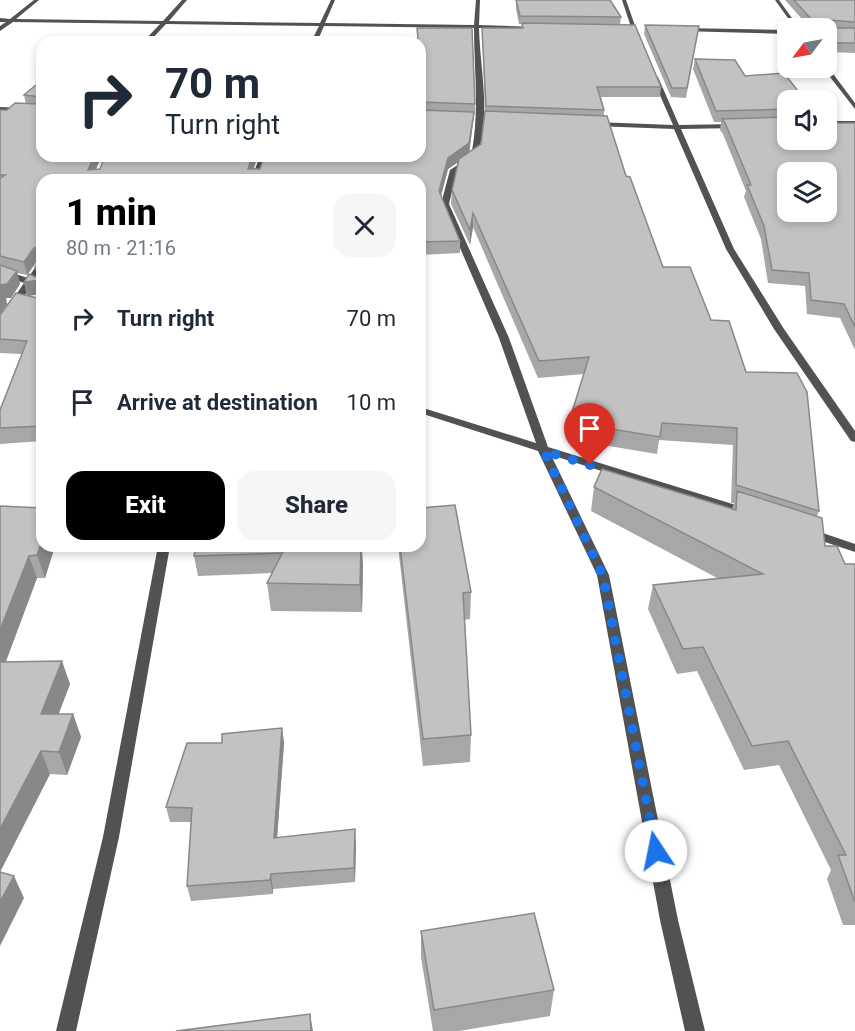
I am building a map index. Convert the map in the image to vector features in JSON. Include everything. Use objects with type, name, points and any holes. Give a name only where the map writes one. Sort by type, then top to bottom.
[{"type":"street","points":[[0,29],[37,0]]},
{"type":"street","points":[[151,36],[185,0]]},
{"type":"street","points":[[317,36],[333,0]]},
{"type":"street","points":[[478,0],[474,26],[481,119],[480,139],[474,157],[454,170],[445,204],[504,338],[544,451],[603,576],[669,920],[695,1031]]},
{"type":"street","points":[[624,0],[644,51]]},
{"type":"street","points":[[777,0],[790,18]]},
{"type":"street","points":[[0,20],[322,26],[543,27]]},
{"type":"street","points":[[623,29],[646,29]]},
{"type":"street","points":[[669,30],[777,32]]},
{"type":"street","points":[[653,73],[730,249],[779,329],[855,439]]},
{"type":"street","points":[[833,78],[855,107]]},
{"type":"street","points":[[0,110],[36,111]]},
{"type":"street","points":[[584,123],[676,128],[743,126]]},
{"type":"street","points":[[837,123],[855,123]]},
{"type":"street","points":[[0,272],[36,284]]},
{"type":"street","points":[[0,325],[36,272]]},
{"type":"street","points":[[426,412],[544,451],[760,517]]},
{"type":"street","points":[[802,531],[855,548]]},
{"type":"street","points":[[66,1031],[111,837],[163,552]]},
{"type":"building","points":[[516,0],[610,0],[621,17],[520,16]]},
{"type":"building","points":[[794,0],[855,0],[855,22],[837,21],[837,18],[810,18]]},
{"type":"building","points":[[522,23],[635,25],[661,87],[597,87],[604,110],[486,106],[482,28],[523,28]]},
{"type":"building","points":[[645,25],[699,26],[687,88],[672,88]]},
{"type":"building","points":[[417,28],[472,28],[475,104],[426,102],[426,36],[418,36]]},
{"type":"building","points":[[837,28],[855,28],[855,43],[837,43]]},
{"type":"building","points":[[695,59],[735,60],[745,76],[777,74],[777,78],[788,78],[797,90],[777,90],[777,109],[716,111]]},
{"type":"building","points":[[36,85],[36,96],[24,95]]},
{"type":"building","points":[[15,103],[36,104],[36,162],[91,162],[88,170],[100,169],[103,162],[250,162],[248,169],[260,169],[262,162],[426,162],[426,110],[474,112],[469,143],[448,158],[439,191],[460,241],[426,242],[426,174],[36,174],[36,247],[24,262],[0,256],[0,178],[5,175],[0,175],[0,110],[7,110]]},
{"type":"building","points":[[485,111],[607,116],[626,176],[630,177],[663,267],[690,267],[711,320],[729,321],[746,372],[797,373],[807,392],[819,511],[736,485],[737,428],[662,423],[660,437],[569,422],[589,357],[539,361],[473,213],[470,230],[452,190],[459,159],[481,144]]},
{"type":"building","points":[[777,117],[777,150],[837,150],[837,123],[855,123],[855,327],[844,304],[811,300],[809,273],[772,270],[764,226],[747,185],[751,185],[722,119]]},
{"type":"building","points":[[0,265],[17,271],[7,284],[0,285]]},
{"type":"building","points":[[29,274],[36,277],[36,281],[24,282]]},
{"type":"building","points":[[16,293],[36,298],[36,426],[0,428],[0,410],[27,341],[0,339],[0,315]]},
{"type":"building","points":[[602,469],[736,510],[737,491],[822,518],[825,546],[837,546],[845,564],[855,564],[855,902],[838,855],[846,855],[788,741],[752,746],[703,647],[683,649],[653,585],[763,574],[594,487]]},
{"type":"building","points":[[455,505],[471,592],[463,593],[471,735],[423,739],[401,552],[426,552],[426,507]]},
{"type":"building","points":[[0,506],[36,508],[36,552],[38,552],[37,555],[29,556],[0,630]]},
{"type":"building","points":[[195,552],[283,552],[282,553],[194,556]]},
{"type":"building","points":[[283,552],[361,552],[360,585],[267,583]]},
{"type":"building","points":[[62,661],[41,714],[73,714],[59,752],[41,751],[0,829],[0,662]]},
{"type":"building","points":[[282,728],[274,838],[355,829],[354,868],[271,874],[270,880],[187,886],[192,808],[166,807],[187,743],[222,743],[222,734]]},
{"type":"building","points":[[0,872],[14,876],[0,902]]},
{"type":"building","points":[[534,913],[554,990],[434,1010],[421,931]]},
{"type":"building","points":[[310,1014],[311,1031],[176,1031]]},
{"type":"route","points":[[590,465],[544,451],[603,576],[656,851]]}]
